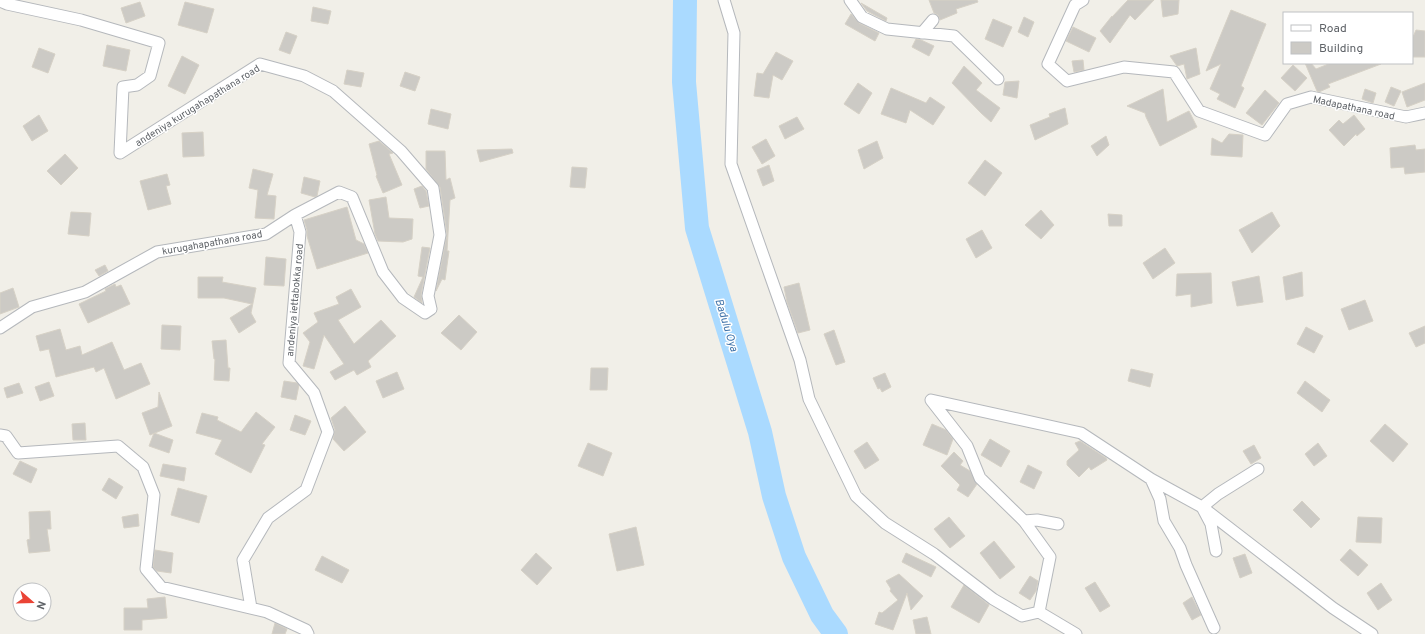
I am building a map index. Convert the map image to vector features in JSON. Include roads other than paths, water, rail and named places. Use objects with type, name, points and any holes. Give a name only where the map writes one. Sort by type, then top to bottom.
[{"type":"street","points":[[724,0],[734,33],[731,164],[800,360],[809,399],[856,496],[884,523],[934,554],[993,599],[1022,616],[1039,612],[1076,634]]},
{"type":"street","points":[[850,0],[862,17],[887,29],[954,36],[998,79]]},
{"type":"street","name":"Madapathana road","points":[[1083,0],[1075,5],[1048,64],[1067,81],[1124,67],[1174,72],[1199,110],[1265,135],[1288,104],[1311,97],[1406,117],[1425,113]]},
{"type":"street","name":"andeniya kurugahapathana road","points":[[0,1],[7,4],[81,20],[159,43],[150,76],[137,85],[123,87],[120,153],[260,64],[304,76],[333,91],[401,151],[433,188]]},
{"type":"street","points":[[922,33],[933,20]]},
{"type":"street","name":"kurugahapathana road","points":[[0,328],[32,307],[85,292],[157,252],[266,234],[295,215],[338,192],[352,197],[383,272],[403,298],[425,313],[431,308],[428,296],[440,235],[433,188]]},
{"type":"street","name":"andeniya iettabokka road","points":[[251,608],[242,560],[268,518],[306,490],[328,432],[314,393],[289,362],[300,232],[295,215]]},
{"type":"street","points":[[1039,612],[1050,557],[1024,521],[980,478],[967,446],[931,400],[1081,433],[1151,479],[1202,507],[1333,608],[1372,634]]},
{"type":"street","points":[[0,435],[6,436],[18,453],[118,446],[143,467],[154,496],[146,569],[161,587],[267,612],[306,630],[308,634]]},
{"type":"street","points":[[1202,507],[1218,494],[1258,469]]},
{"type":"street","points":[[1151,479],[1160,499],[1164,521],[1180,548],[1214,628]]},
{"type":"street","points":[[1202,507],[1211,524],[1216,551]]},
{"type":"street","points":[[1024,521],[1037,520],[1058,524]]},
{"type":"waterway","name":"Badulu Oya","points":[[685,0],[684,82],[697,228],[760,432],[774,496],[794,557],[822,615],[836,634]]}]
